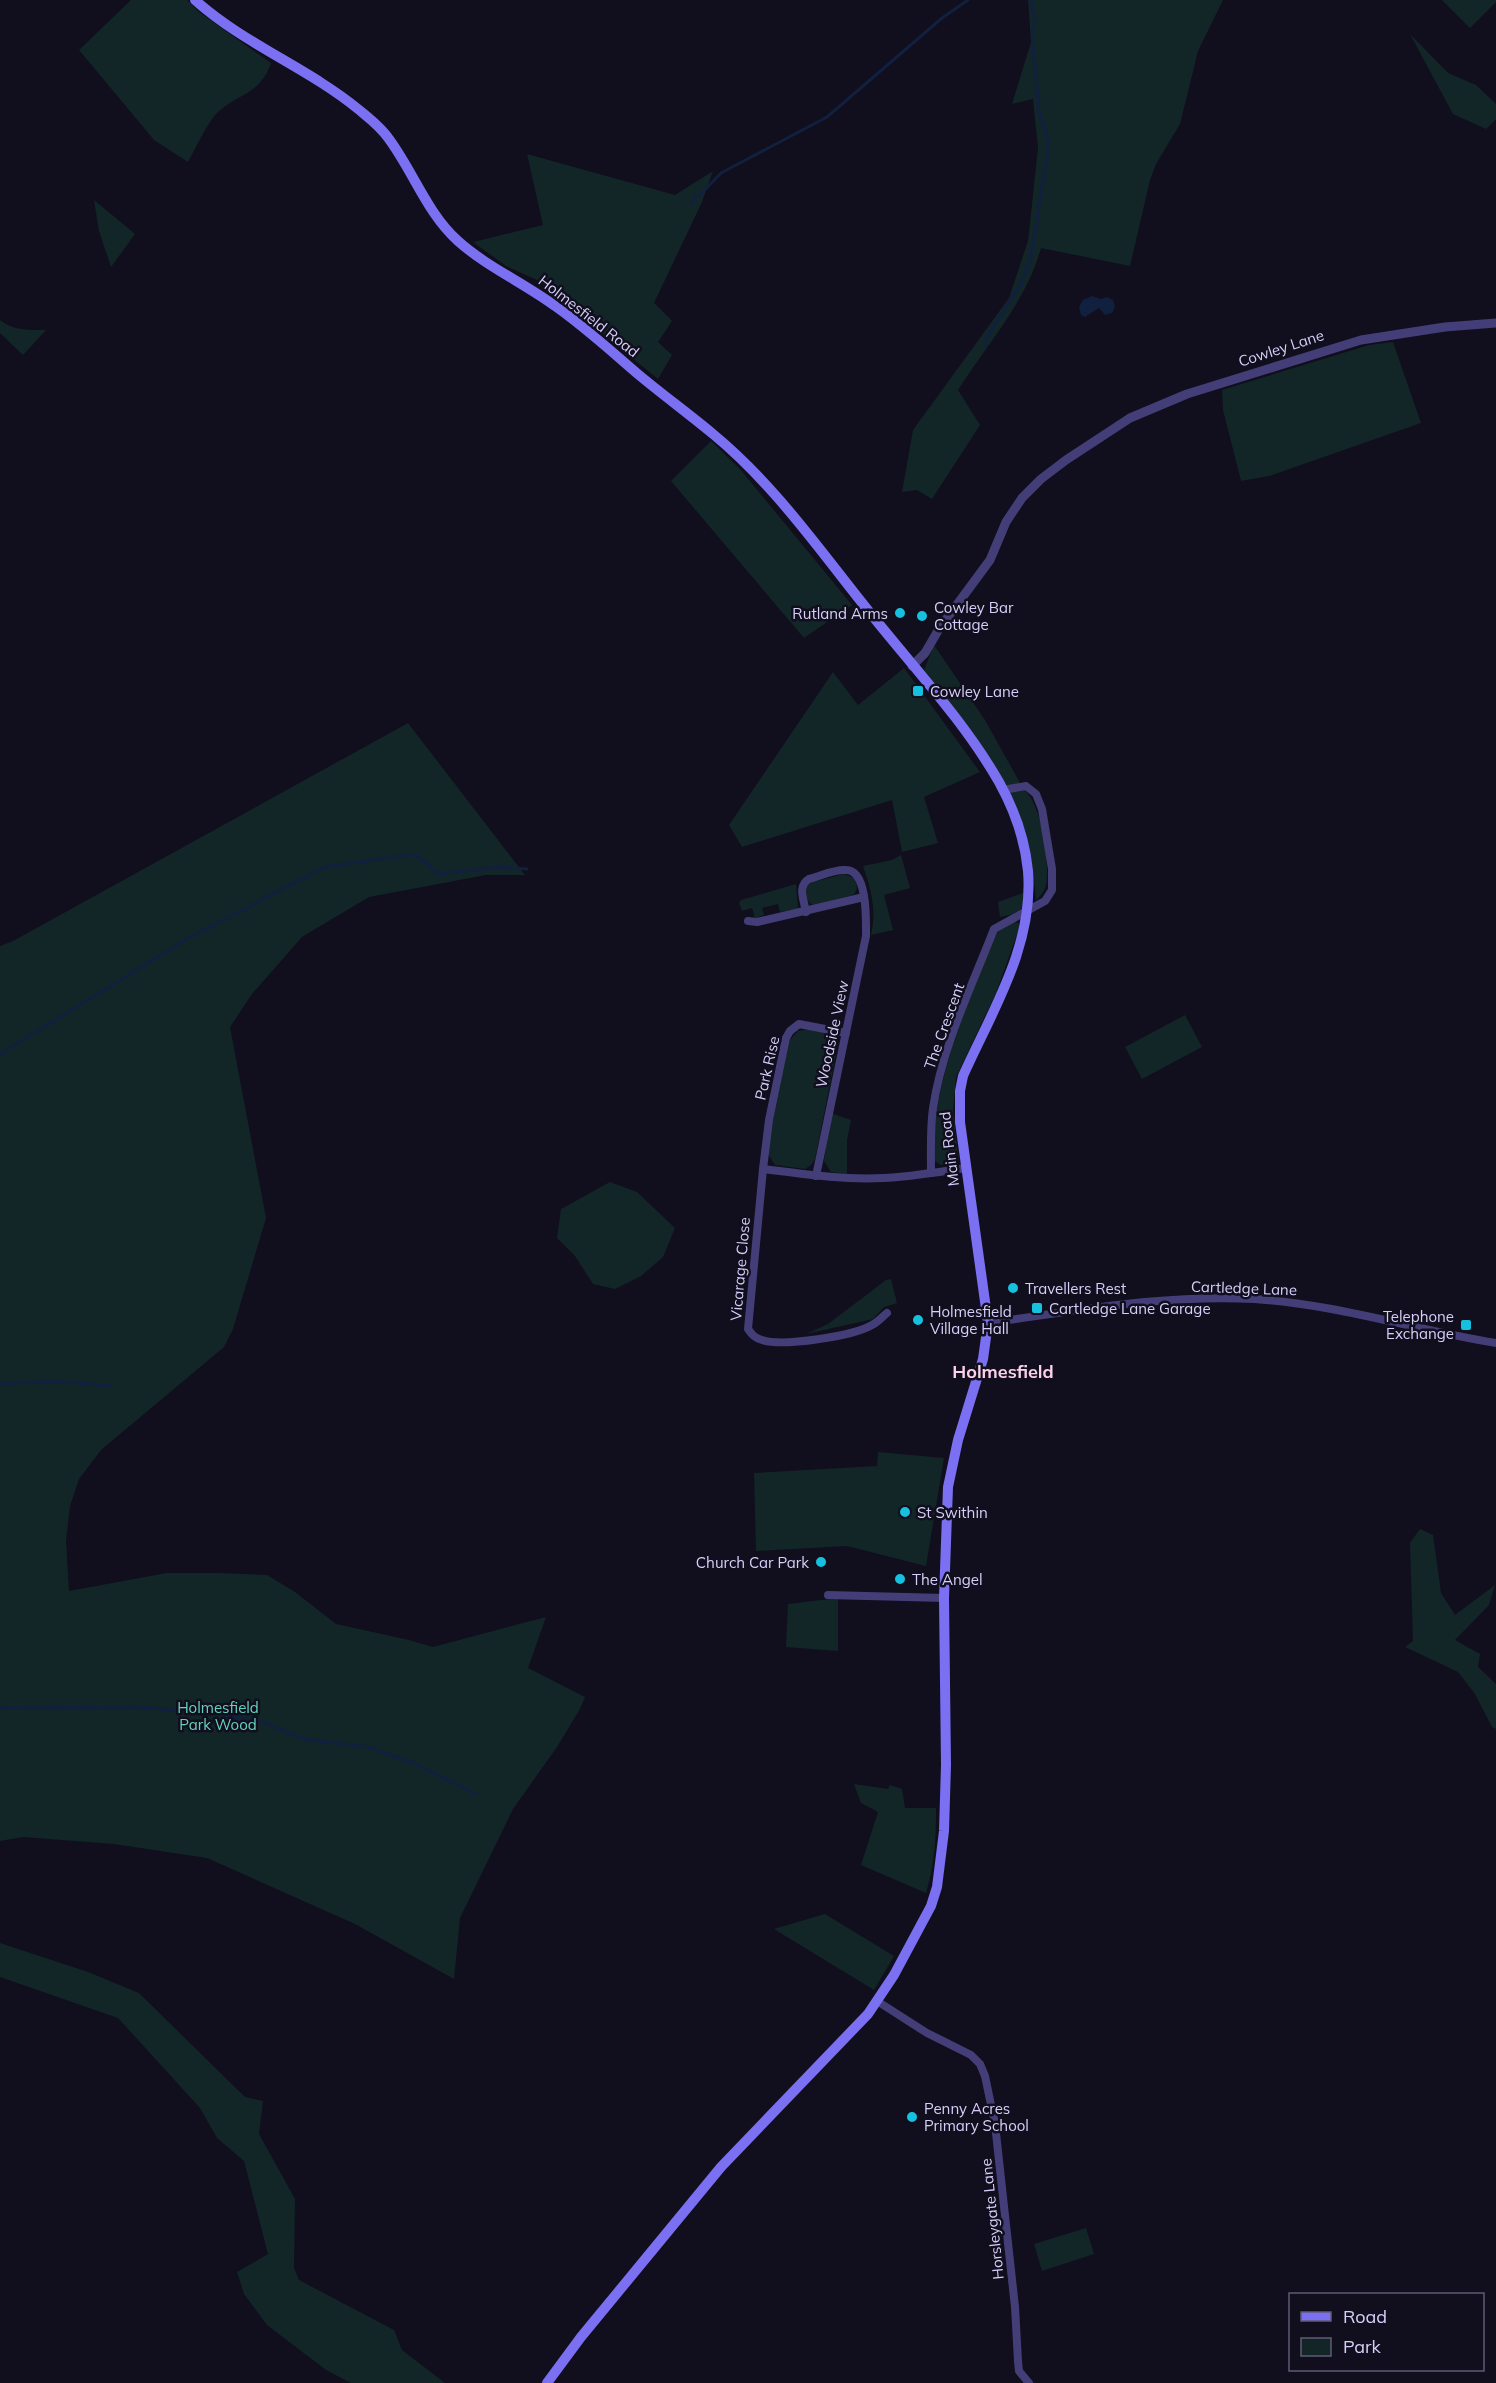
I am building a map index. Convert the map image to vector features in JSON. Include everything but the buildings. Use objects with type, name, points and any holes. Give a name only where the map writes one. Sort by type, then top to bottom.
[{"type":"main road","name":"Holmesfield Road","points":[[195,0],[239,32],[324,84],[375,123],[387,136],[436,217],[459,242],[558,308],[747,464],[912,666]]},
{"type":"main road","name":"Main Road","points":[[547,2383],[581,2337],[721,2166],[854,2029],[877,2001],[894,1976],[931,1906],[942,1867],[946,1765],[944,1599],[948,1487],[958,1440],[983,1359],[988,1323],[958,1107],[963,1076],[1018,954],[1028,911],[1028,872],[1022,835],[1003,790],[977,749],[912,666]]},
{"type":"street","name":"Cowley Lane","points":[[912,666],[925,653],[939,629],[990,560],[1006,522],[1022,498],[1058,467],[1130,418],[1187,394],[1353,342],[1445,327],[1496,323]]},
{"type":"street","points":[[1003,790],[1026,786],[1032,789],[1036,794],[1046,828],[1052,869],[1052,890],[1045,901],[1028,911]]},
{"type":"street","name":"Woodside View","points":[[806,912],[802,888],[804,882],[838,871],[854,872],[858,877],[867,914],[866,936],[816,1176]]},
{"type":"street","points":[[748,921],[757,922],[806,912],[864,897]]},
{"type":"street","name":"The Crescent","points":[[931,1173],[933,1109],[950,1042],[994,929],[999,924],[1028,911]]},
{"type":"street","name":"Park Rise","points":[[763,1169],[771,1110],[786,1038],[790,1031],[799,1024],[846,1033]]},
{"type":"street","points":[[763,1169],[816,1176],[884,1178],[965,1168]]},
{"type":"street","name":"Vicarage Close","points":[[763,1169],[749,1314],[748,1329],[751,1334],[767,1342],[816,1339],[865,1328],[887,1313]]},
{"type":"street","name":"Cartledge Lane","points":[[988,1323],[1161,1300],[1255,1299],[1303,1304],[1496,1343]]},
{"type":"street","points":[[828,1595],[944,1599]]},
{"type":"street","name":"Horsleygate Lane","points":[[877,2001],[927,2033],[971,2055],[980,2064],[985,2076],[995,2124],[1016,2307],[1019,2371],[1029,2383]]},
{"type":"green space","points":[[131,0],[187,0],[199,12],[271,63],[261,82],[255,88],[225,106],[213,117],[188,162],[154,140],[79,50]]},
{"type":"green space","points":[[1028,0],[1223,0],[1198,51],[1180,124],[1156,164],[1150,180],[1130,266],[1041,248],[1016,304],[958,390],[980,425],[932,499],[917,490],[902,492],[913,430],[1009,298],[1028,241],[1038,148],[1033,99],[1012,104],[1031,42]]},
{"type":"green space","points":[[1442,0],[1496,0],[1496,2],[1470,28]]},
{"type":"green space","points":[[1410,34],[1448,73],[1476,85],[1496,104],[1496,119],[1486,129],[1453,114]]},
{"type":"green space","points":[[527,154],[675,195],[713,171],[702,202],[654,303],[672,321],[658,342],[672,355],[658,379],[537,280],[506,266],[473,242],[543,225]]},
{"type":"green space","points":[[94,200],[135,234],[111,267],[99,231]]},
{"type":"green space","points":[[0,320],[16,328],[46,330],[23,355],[0,333]]},
{"type":"green space","points":[[1393,342],[1421,423],[1269,476],[1241,481],[1223,410],[1222,390],[1369,345]]},
{"type":"green space","points":[[711,441],[740,469],[852,605],[804,638],[671,481]]},
{"type":"green space","points":[[934,645],[985,720],[1036,808],[1046,849],[1047,875],[1044,890],[1036,900],[1032,864],[1024,832],[1013,803],[984,750],[924,670]]},
{"type":"green space","points":[[904,668],[980,772],[924,797],[938,843],[902,852],[892,800],[742,847],[729,825],[833,672],[858,705]]},
{"type":"green space","name":"Holmesfield Park Wood","points":[[408,723],[525,875],[486,875],[369,897],[302,937],[252,994],[230,1027],[266,1218],[233,1329],[224,1347],[101,1450],[79,1479],[70,1506],[66,1541],[69,1591],[167,1573],[267,1575],[295,1592],[336,1624],[433,1647],[546,1617],[528,1668],[585,1697],[557,1747],[513,1809],[460,1918],[454,1979],[355,1924],[207,1858],[114,1844],[23,1837],[0,1841],[0,946],[13,941]]},
{"type":"green space","points":[[901,855],[910,888],[884,895],[893,930],[871,935],[872,900],[863,866],[892,860]]},
{"type":"green space","points":[[844,874],[854,878],[857,887],[853,895],[815,905],[806,898],[807,886],[813,882]]},
{"type":"green space","points":[[796,884],[798,909],[780,912],[778,904],[762,908],[764,915],[755,918],[752,908],[742,911],[739,903],[741,900]]},
{"type":"green space","points":[[1023,893],[1023,908],[1013,914],[1000,917],[998,902]]},
{"type":"green space","points":[[1013,922],[1020,926],[996,993],[956,1077],[953,1111],[959,1163],[941,1165],[935,1161],[935,1133],[944,1074],[953,1044],[997,932]]},
{"type":"green space","points":[[1185,1015],[1202,1047],[1142,1079],[1125,1047]]},
{"type":"green space","points":[[810,1029],[830,1033],[836,1037],[838,1044],[815,1159],[805,1169],[775,1165],[768,1154],[770,1135],[789,1041],[798,1031]]},
{"type":"green space","points":[[831,1113],[851,1120],[847,1140],[847,1174],[831,1172],[824,1161]]},
{"type":"green space","points":[[610,1182],[637,1192],[675,1228],[663,1257],[641,1276],[615,1289],[593,1284],[575,1256],[557,1238],[561,1209]]},
{"type":"green space","points":[[891,1279],[897,1303],[884,1307],[873,1319],[806,1334],[828,1324],[886,1280]]},
{"type":"green space","points":[[878,1452],[944,1458],[926,1566],[847,1546],[756,1551],[754,1473],[877,1466]]},
{"type":"green space","points":[[1420,1529],[1433,1535],[1441,1593],[1455,1615],[1495,1585],[1489,1605],[1455,1640],[1480,1654],[1478,1667],[1496,1684],[1496,1729],[1492,1727],[1475,1694],[1458,1672],[1405,1647],[1413,1641],[1410,1543]]},
{"type":"green space","points":[[838,1598],[838,1651],[786,1647],[788,1604]]},
{"type":"green space","points":[[854,1784],[888,1789],[890,1785],[902,1789],[905,1808],[936,1808],[934,1851],[926,1893],[861,1865],[878,1812],[861,1803]]},
{"type":"green space","points":[[825,1914],[894,1956],[874,1990],[774,1929]]},
{"type":"green space","points":[[0,1943],[88,1972],[139,1993],[245,2097],[263,2101],[259,2134],[295,2199],[294,2268],[299,2280],[394,2330],[402,2350],[445,2383],[351,2383],[326,2370],[267,2325],[244,2294],[237,2272],[268,2254],[244,2161],[217,2138],[200,2108],[118,2018],[0,1977]]},
{"type":"green space","points":[[1086,2228],[1094,2254],[1042,2271],[1034,2244]]},
{"type":"water","points":[[1092,296],[1101,299],[1107,297],[1113,300],[1115,307],[1112,313],[1105,315],[1099,308],[1085,317],[1081,315],[1079,307],[1083,300]]},
{"type":"waterway","points":[[692,204],[695,196],[699,196],[721,173],[827,117],[942,18],[968,0]]},
{"type":"waterway","points":[[985,347],[987,337],[1021,284],[1031,257],[1049,144],[1039,112],[1032,35],[1035,20],[1031,0]]},
{"type":"waterway","points":[[0,1054],[187,939],[325,867],[415,854],[439,874],[500,867],[527,869]]},
{"type":"waterway","points":[[0,1384],[54,1381],[111,1386]]},
{"type":"waterway","points":[[0,1708],[139,1707],[210,1713],[263,1722],[303,1739],[367,1747],[413,1763],[476,1794]]},
{"type":"place","name":"Rutland Arms","points":[[900,613]]},
{"type":"place","name":"Cowley Bar Cottage","points":[[922,616]]},
{"type":"place","name":"Cowley Lane","points":[[918,691]]},
{"type":"place","name":"Travellers Rest","points":[[1013,1288]]},
{"type":"place","name":"Cartledge Lane Garage","points":[[1037,1308]]},
{"type":"place","name":"Holmesfield Village Hall","points":[[918,1320]]},
{"type":"place","name":"Telephone Exchange","points":[[1466,1325]]},
{"type":"place","name":"St Swithin","points":[[905,1512]]},
{"type":"place","name":"Church Car Park","points":[[821,1562]]},
{"type":"place","name":"The Angel","points":[[900,1579]]},
{"type":"place","name":"Penny Acres Primary School","points":[[912,2117]]},
{"type":"district","name":"Holmesfield","points":[[1003,1371]]}]
